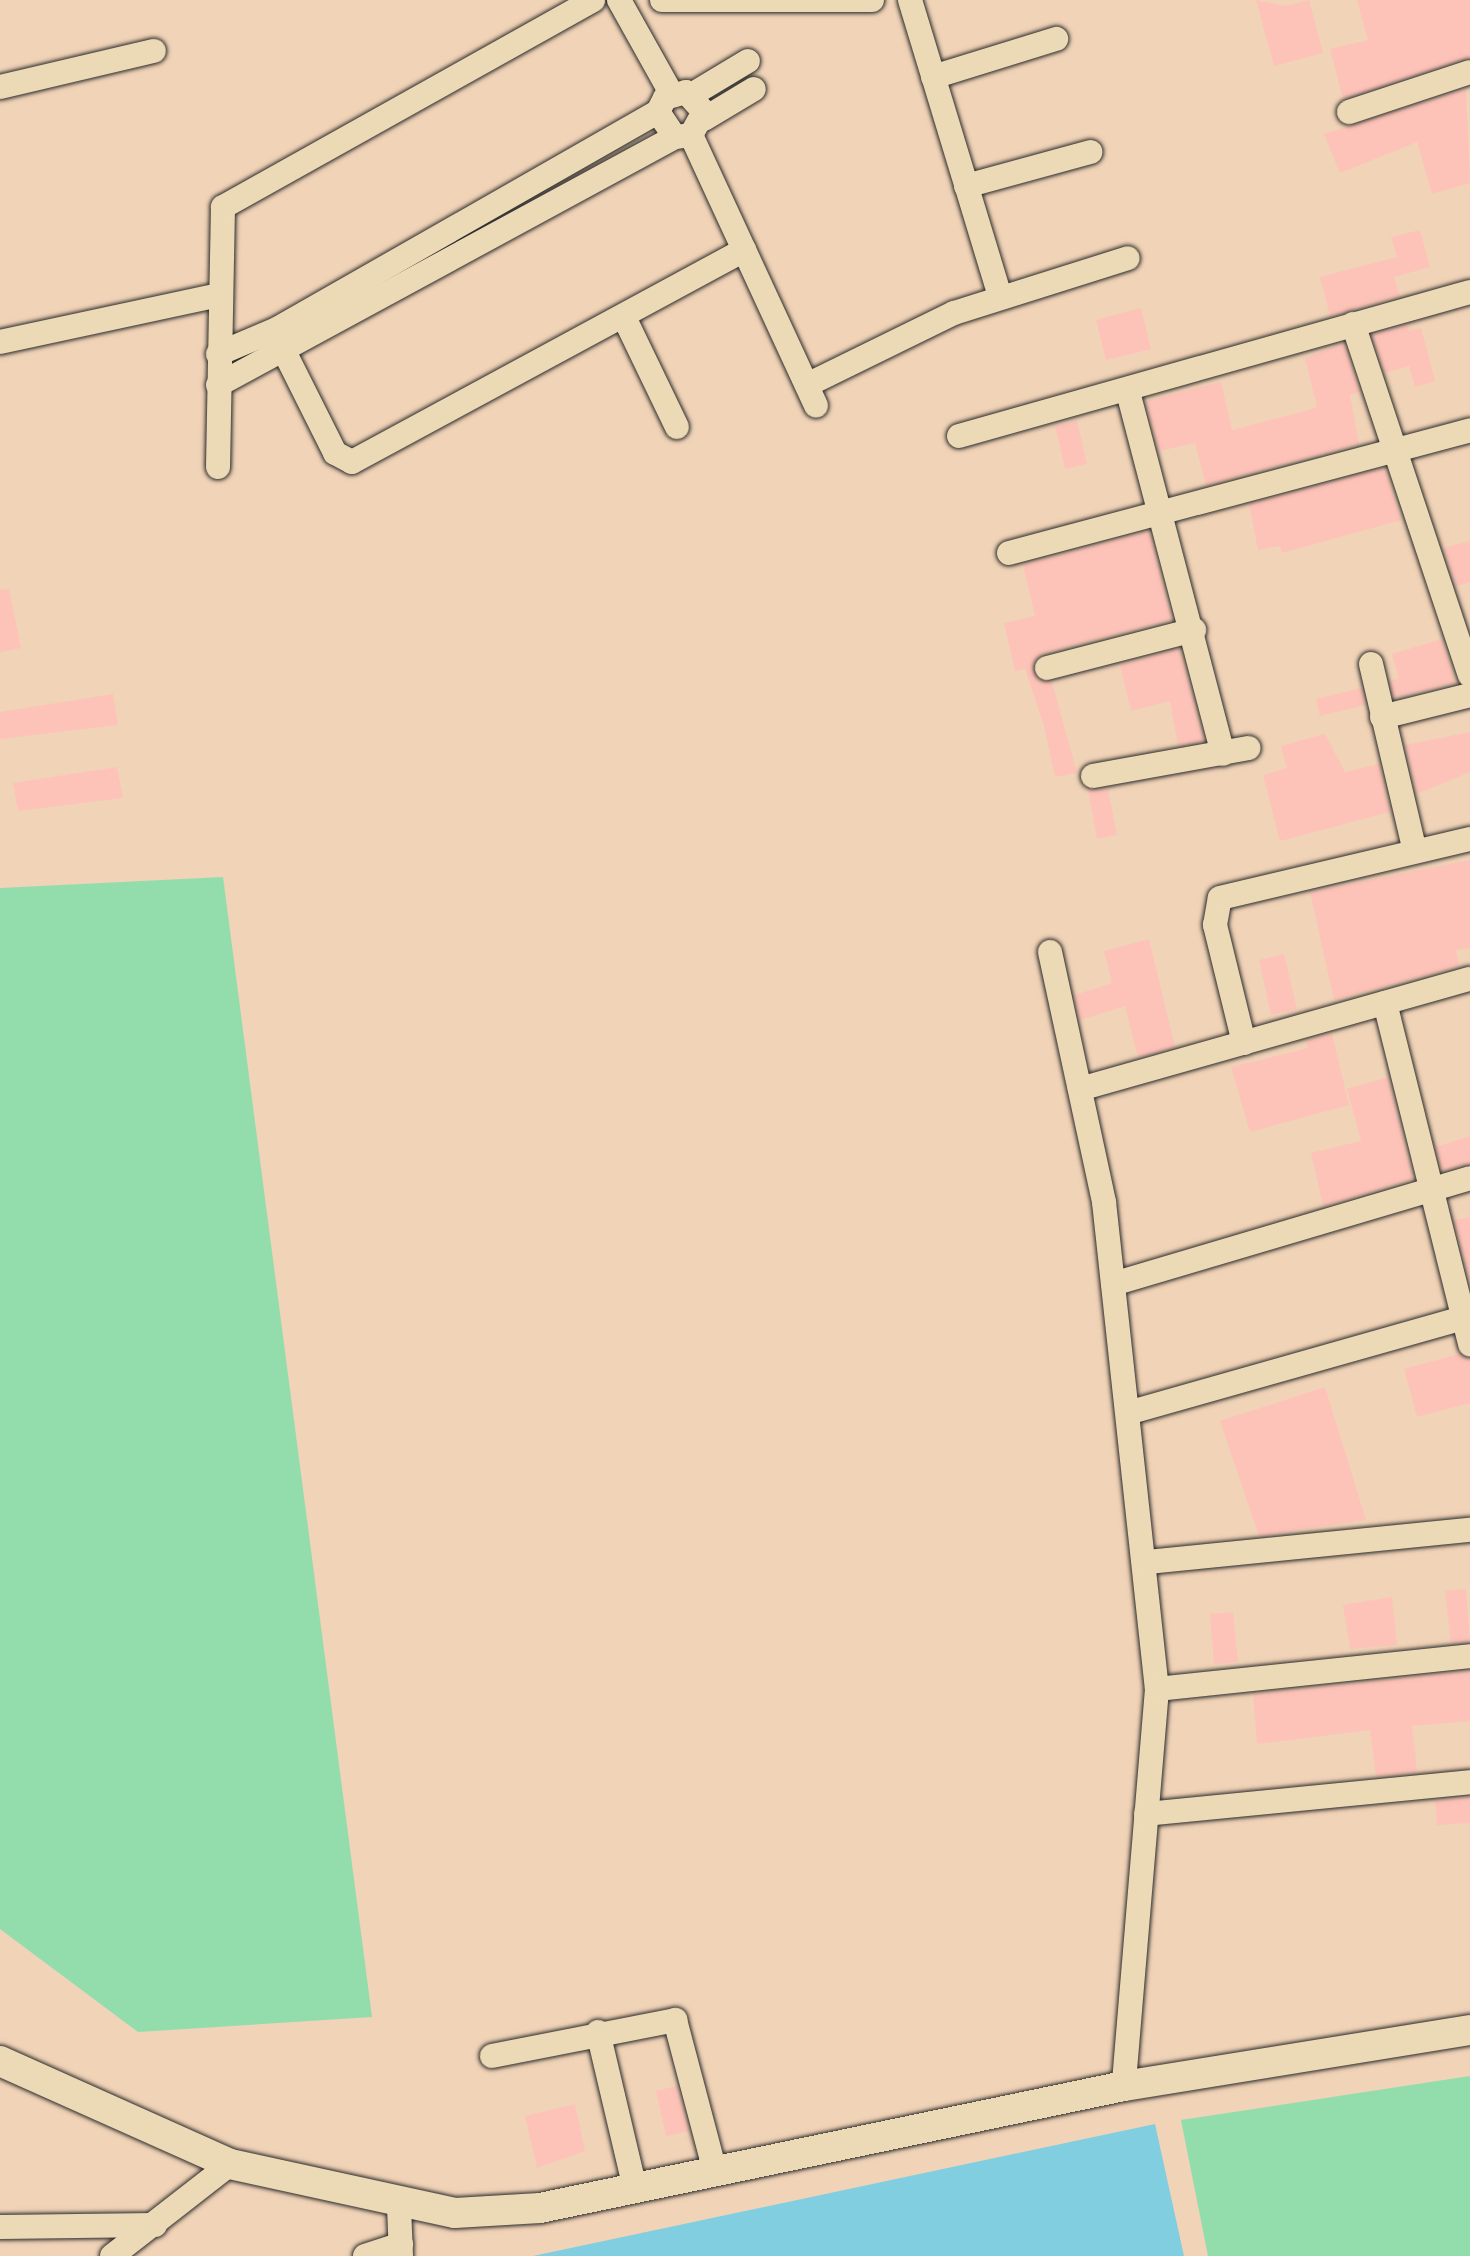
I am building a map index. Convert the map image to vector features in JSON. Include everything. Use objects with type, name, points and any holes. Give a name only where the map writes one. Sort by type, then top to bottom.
[{"type":"main road","points":[[0,2061],[230,2164],[399,2206],[455,2213],[540,2208],[1124,2086],[1470,2030]]},
{"type":"street","points":[[218,467],[219,221],[236,196],[593,0]]},
{"type":"street","points":[[619,0],[690,130],[811,395],[1000,296],[1128,258]]},
{"type":"street","points":[[662,0],[797,3],[872,0]]},
{"type":"street","points":[[910,0],[1000,296]]},
{"type":"street","points":[[933,77],[1056,39]]},
{"type":"street","points":[[0,87],[154,51]]},
{"type":"street","points":[[218,354],[277,329],[674,100],[748,61]]},
{"type":"street","points":[[1349,112],[1470,72]]},
{"type":"street","points":[[218,385],[285,353],[690,130],[754,89]]},
{"type":"street","points":[[674,100],[690,130]]},
{"type":"street","points":[[966,186],[1090,152]]},
{"type":"street","points":[[285,353],[335,453],[352,462],[744,250]]},
{"type":"street","points":[[959,436],[1128,392],[1470,292]]},
{"type":"street","points":[[0,342],[219,295]]},
{"type":"street","points":[[624,317],[677,427]]},
{"type":"street","points":[[1353,324],[1398,450],[1470,675]]},
{"type":"street","points":[[1128,392],[1164,508],[1223,754]]},
{"type":"street","points":[[1009,553],[1164,508],[1470,430]]},
{"type":"street","points":[[1047,668],[1194,630]]},
{"type":"street","points":[[1371,664],[1415,851]]},
{"type":"street","points":[[1382,717],[1470,695]]},
{"type":"street","points":[[1093,776],[1249,748]]},
{"type":"street","points":[[1244,1043],[1215,925],[1220,898],[1470,839]]},
{"type":"street","points":[[1050,952],[1080,1089],[1113,1284],[1131,1412],[1157,1689],[1124,2086]]},
{"type":"street","points":[[1080,1089],[1470,979]]},
{"type":"street","points":[[1385,1003],[1428,1191],[1466,1318],[1470,1345]]},
{"type":"street","points":[[1113,1284],[1470,1178]]},
{"type":"street","points":[[1131,1412],[1466,1318]]},
{"type":"street","points":[[1147,1562],[1470,1530]]},
{"type":"street","points":[[1157,1689],[1470,1656]]},
{"type":"street","points":[[1146,1814],[1470,1782]]},
{"type":"street","points":[[492,2056],[598,2032],[675,2020],[715,2171]]},
{"type":"street","points":[[598,2032],[635,2188]]},
{"type":"street","points":[[112,2256],[230,2164]]},
{"type":"street","points":[[365,2256],[401,2250],[399,2206]]},
{"type":"street","points":[[0,2227],[155,2225]]},
{"type":"green space","points":[[223,877],[372,2017],[138,2032],[0,1929],[0,888]]},
{"type":"green space","points":[[1470,2076],[1470,2256],[1208,2256],[1181,2120]]},
{"type":"water","points":[[1155,2124],[1184,2256],[533,2256]]},
{"type":"building","points":[[1256,0],[1286,6],[1309,0],[1323,53],[1274,66]]},
{"type":"building","points":[[1357,0],[1470,0],[1470,57],[1343,99],[1330,49],[1368,40]]},
{"type":"building","points":[[1466,89],[1470,183],[1432,194],[1417,142],[1340,173],[1324,134]]},
{"type":"building","points":[[1420,230],[1430,267],[1394,277],[1400,296],[1330,316],[1320,277],[1397,257],[1391,237]]},
{"type":"building","points":[[1141,308],[1151,349],[1106,360],[1096,320]]},
{"type":"building","points":[[1407,325],[1409,331],[1421,328],[1435,381],[1415,387],[1409,366],[1385,373],[1372,335]]},
{"type":"building","points":[[1344,343],[1359,392],[1350,395],[1359,444],[1206,485],[1195,443],[1159,451],[1146,401],[1221,382],[1232,430],[1302,412],[1317,407],[1305,358]]},
{"type":"building","points":[[1077,421],[1087,464],[1065,469],[1055,426]]},
{"type":"building","points":[[1385,468],[1401,520],[1282,553],[1280,546],[1258,550],[1249,504]]},
{"type":"building","points":[[1149,531],[1172,620],[1043,653],[1033,663],[1037,679],[1052,682],[1077,773],[1055,777],[1044,726],[1025,669],[1015,671],[1004,623],[1035,616],[1023,565]]},
{"type":"building","points":[[1470,541],[1470,582],[1456,586],[1444,548]]},
{"type":"building","points":[[9,589],[21,648],[0,652],[0,590]]},
{"type":"building","points":[[1442,639],[1455,683],[1394,698],[1390,681],[1399,678],[1392,654]]},
{"type":"building","points":[[1180,649],[1204,741],[1178,745],[1170,701],[1131,711],[1120,665]]},
{"type":"building","points":[[1361,688],[1365,705],[1320,716],[1316,699]]},
{"type":"building","points":[[113,694],[118,725],[0,739],[0,712]]},
{"type":"building","points":[[1470,732],[1470,772],[1417,794],[1405,745]]},
{"type":"building","points":[[1325,734],[1345,772],[1379,764],[1390,812],[1280,841],[1263,775],[1287,768],[1281,746]]},
{"type":"building","points":[[117,767],[123,798],[18,811],[13,783]]},
{"type":"building","points":[[1108,789],[1117,835],[1097,839],[1088,790]]},
{"type":"building","points":[[1470,860],[1470,948],[1456,950],[1459,966],[1334,1000],[1310,892]]},
{"type":"building","points":[[1149,939],[1175,1047],[1138,1057],[1125,1006],[1080,1020],[1075,995],[1112,983],[1104,951]]},
{"type":"building","points":[[1284,954],[1297,1009],[1271,1015],[1259,960]]},
{"type":"building","points":[[1332,1034],[1349,1105],[1250,1132],[1231,1067],[1308,1048],[1306,1041]]},
{"type":"building","points":[[1388,1077],[1413,1179],[1323,1206],[1311,1153],[1361,1141],[1347,1089]]},
{"type":"building","points":[[1470,1136],[1470,1163],[1442,1171],[1436,1147]]},
{"type":"building","points":[[1470,1217],[1470,1283],[1454,1220]]},
{"type":"building","points":[[1459,1354],[1470,1360],[1470,1403],[1417,1417],[1404,1369]]},
{"type":"building","points":[[1325,1387],[1366,1520],[1259,1536],[1220,1421]]},
{"type":"building","points":[[1466,1589],[1470,1641],[1451,1643],[1445,1591]]},
{"type":"building","points":[[1392,1597],[1397,1645],[1350,1649],[1343,1605]]},
{"type":"building","points":[[1233,1612],[1238,1662],[1214,1664],[1210,1614]]},
{"type":"building","points":[[1470,1671],[1470,1721],[1412,1726],[1417,1772],[1376,1776],[1370,1730],[1257,1744],[1253,1694]]},
{"type":"building","points":[[1470,1797],[1470,1823],[1437,1825],[1435,1801]]},
{"type":"building","points":[[677,2086],[689,2131],[666,2136],[656,2091]]},
{"type":"building","points":[[575,2104],[585,2151],[537,2168],[525,2116]]}]
